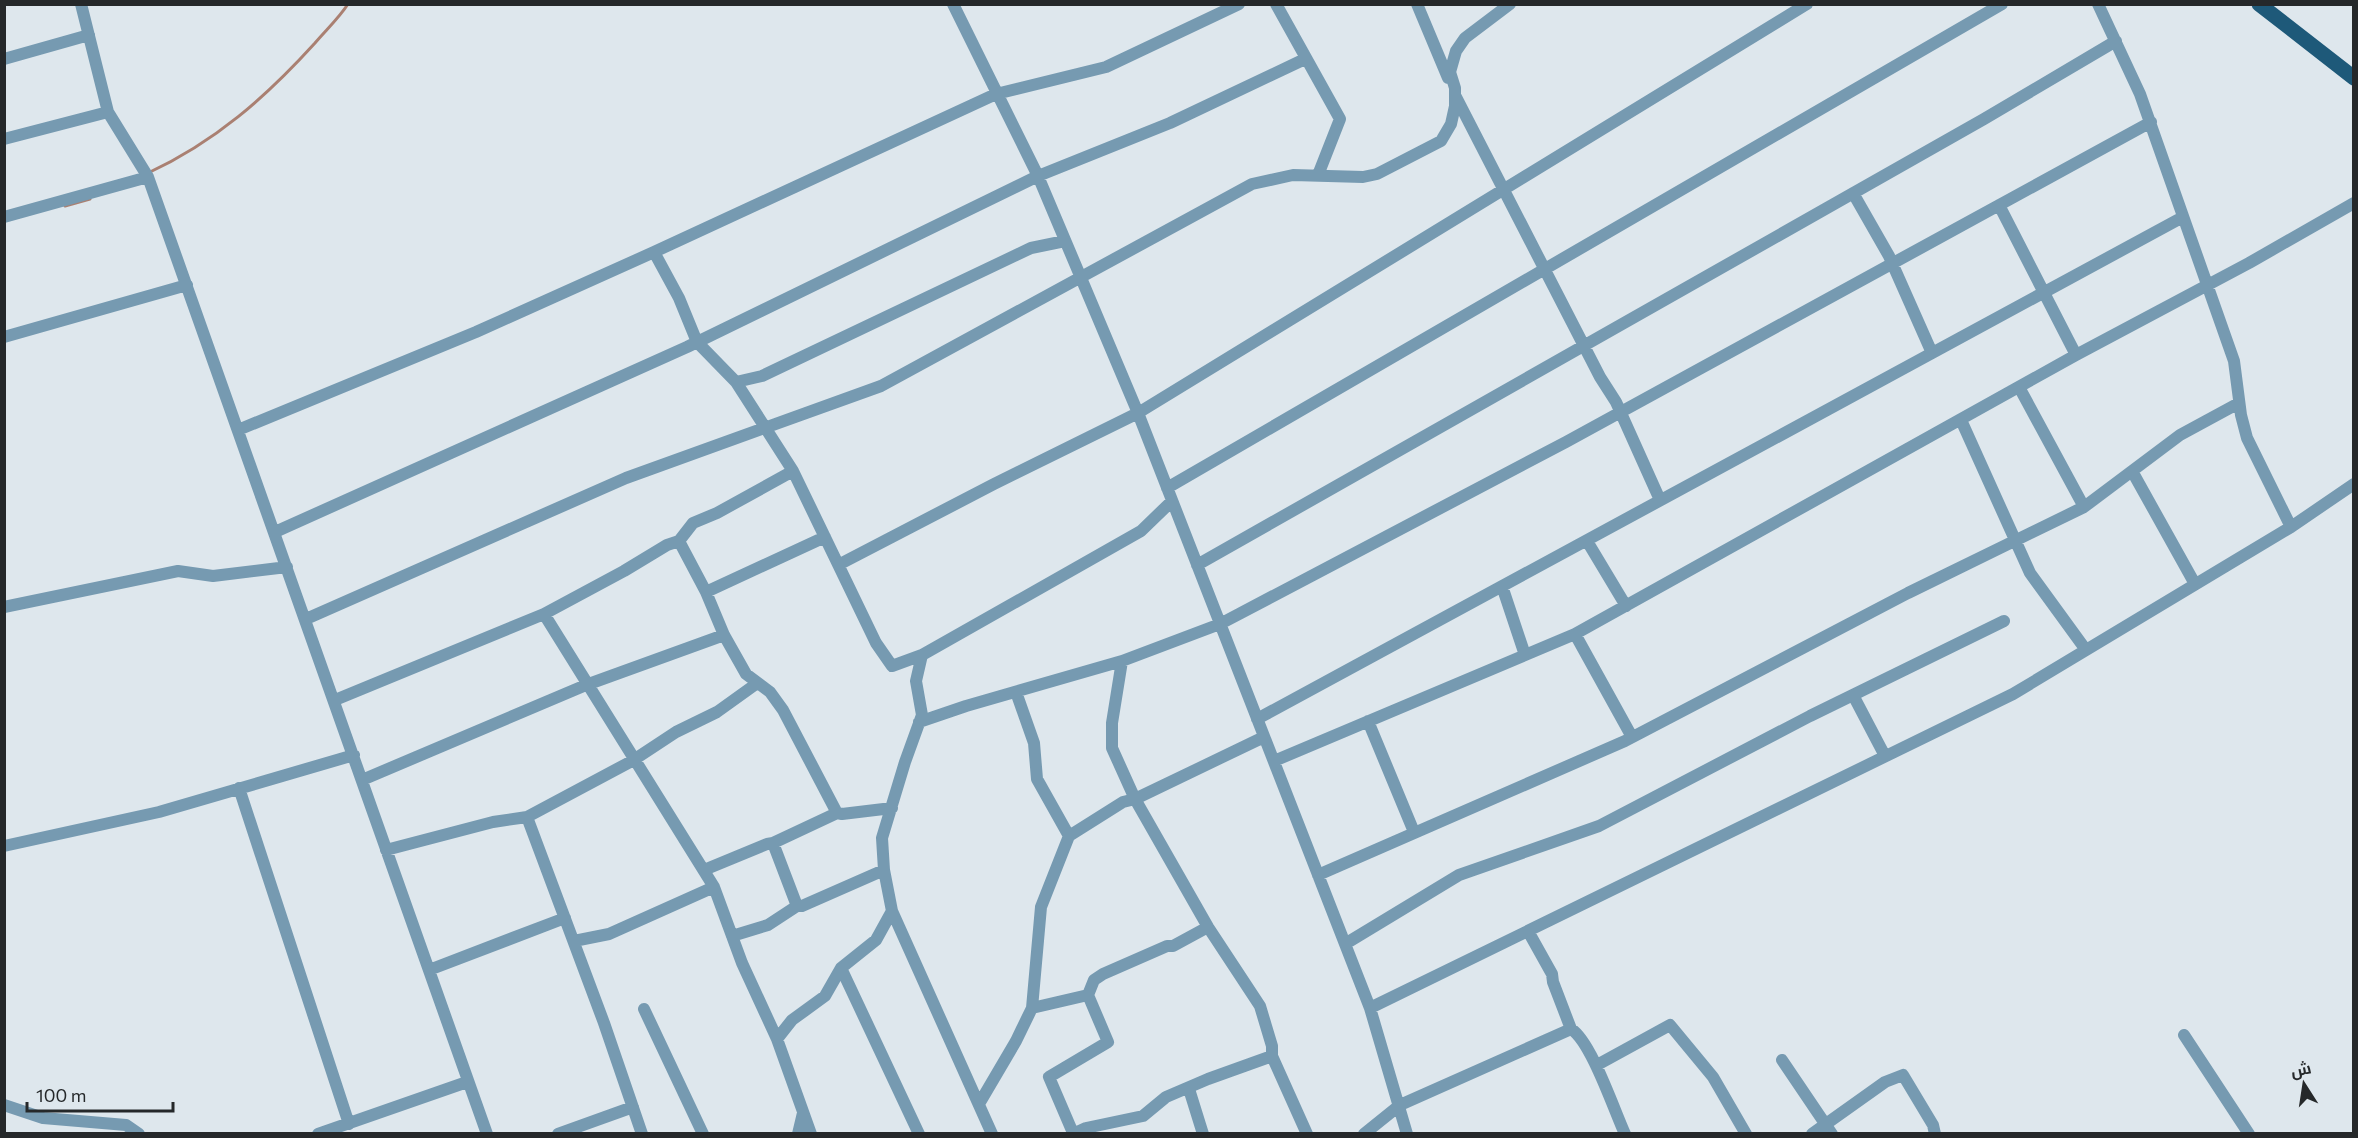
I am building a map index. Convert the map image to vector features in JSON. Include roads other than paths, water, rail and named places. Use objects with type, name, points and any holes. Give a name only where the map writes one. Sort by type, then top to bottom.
[{"type":"main road","points":[[2259,4],[2354,78]]},
{"type":"street","points":[[81,4],[108,112],[148,177],[487,1134]]},
{"type":"street","points":[[953,4],[1038,176],[1138,413],[1370,1008],[1407,1134]]},
{"type":"street","points":[[238,430],[476,332],[996,94],[1106,67],[1239,4]]},
{"type":"street","points":[[1276,4],[1340,119],[1318,175]]},
{"type":"street","points":[[1417,4],[1455,97],[1620,412],[1660,500]]},
{"type":"street","points":[[306,619],[626,478],[881,386],[1239,190],[1280,177],[1318,175],[1363,177],[1377,174],[1440,141],[1451,123],[1455,97],[1450,72],[1456,51],[1465,38],[1510,4]]},
{"type":"street","points":[[840,564],[1138,413],[1807,4]]},
{"type":"street","points":[[1167,488],[2002,4]]},
{"type":"street","points":[[2098,4],[2151,122],[2236,369],[2239,403],[2247,438],[2291,527]]},
{"type":"street","points":[[4,59],[88,35]]},
{"type":"street","points":[[1197,565],[1854,193],[2116,41]]},
{"type":"street","points":[[275,532],[697,342],[1038,176],[1170,123],[1305,59]]},
{"type":"street","points":[[4,139],[108,112]]},
{"type":"street","points":[[919,722],[1122,661],[1220,624],[1620,412],[2151,122]]},
{"type":"street","points":[[4,217],[148,177]]},
{"type":"street","points":[[1854,193],[1892,264],[1932,353]]},
{"type":"street","points":[[1274,761],[1575,634],[2354,203]]},
{"type":"street","points":[[1999,206],[2076,355]]},
{"type":"street","points":[[1257,719],[2183,217]]},
{"type":"street","points":[[736,382],[762,376],[1031,248],[1065,241]]},
{"type":"street","points":[[654,252],[678,298],[697,342],[736,382],[794,471],[876,642],[892,666],[922,655],[1141,531],[1172,501]]},
{"type":"street","points":[[4,337],[187,285]]},
{"type":"street","points":[[2019,387],[2084,507]]},
{"type":"street","points":[[1318,875],[1632,737],[1908,592],[2084,507],[2180,435],[2239,403]]},
{"type":"street","points":[[1961,420],[2030,573],[2086,650]]},
{"type":"street","points":[[335,700],[544,614],[679,541],[693,524],[794,471]]},
{"type":"street","points":[[2132,471],[2195,584]]},
{"type":"street","points":[[1370,1008],[2013,694],[2291,527],[2354,484]]},
{"type":"street","points":[[706,592],[825,537]]},
{"type":"street","points":[[679,541],[706,592],[724,635],[746,674],[756,684],[770,692],[783,711],[837,813]]},
{"type":"street","points":[[1587,541],[1626,606]]},
{"type":"street","points":[[4,607],[178,572],[213,576],[287,567]]},
{"type":"street","points":[[1502,586],[1525,655]]},
{"type":"street","points":[[544,614],[586,685],[714,887],[742,963],[777,1039],[811,1134]]},
{"type":"street","points":[[1345,944],[1460,875],[1599,826],[1853,695],[2004,621]]},
{"type":"street","points":[[1575,634],[1632,737]]},
{"type":"street","points":[[362,780],[586,685],[724,635]]},
{"type":"street","points":[[922,655],[916,681],[922,714],[882,838],[884,870],[892,911],[992,1134]]},
{"type":"street","points":[[1122,661],[1112,723],[1112,748],[1135,799],[1209,927],[1260,1006],[1272,1046],[1272,1056],[1307,1134]]},
{"type":"street","points":[[386,850],[493,822],[527,817],[632,761],[676,732],[717,712],[756,684]]},
{"type":"street","points":[[1016,692],[1035,743],[1037,779],[1069,836]]},
{"type":"street","points":[[1853,695],[1885,756]]},
{"type":"street","points":[[1368,721],[1414,832]]},
{"type":"street","points":[[979,1104],[1016,1041],[1032,1008],[1041,907],[1069,836],[1123,802],[1135,799],[1264,737]]},
{"type":"street","points":[[4,846],[159,812],[354,755]]},
{"type":"street","points":[[238,788],[349,1124]]},
{"type":"street","points":[[704,870],[773,843],[837,813],[892,808]]},
{"type":"street","points":[[527,817],[574,941],[642,1134]]},
{"type":"street","points":[[773,843],[797,906]]},
{"type":"street","points":[[732,936],[768,925],[797,906],[802,906],[884,870]]},
{"type":"street","points":[[574,941],[609,934],[714,887]]},
{"type":"street","points":[[777,1039],[792,1020],[825,996],[841,968],[876,940],[892,911]]},
{"type":"street","points":[[429,970],[565,918]]},
{"type":"street","points":[[1209,927],[1173,946],[1167,946],[1094,980],[1088,995],[1108,1042],[1049,1077],[1073,1133],[1143,1116],[1166,1097],[1272,1056]]},
{"type":"street","points":[[1528,931],[1552,974],[1552,982],[1571,1029],[1577,1033],[1597,1065],[1599,1076],[1624,1134]]},
{"type":"street","points":[[841,968],[919,1134]]},
{"type":"street","points":[[1032,1008],[1088,995]]},
{"type":"street","points":[[644,1009],[703,1134]]},
{"type":"street","points":[[1597,1065],[1670,1025],[1713,1077],[1746,1134]]},
{"type":"street","points":[[1364,1134],[1400,1105],[1571,1029]]},
{"type":"street","points":[[2184,1035],[2249,1134]]},
{"type":"street","points":[[1782,1060],[1828,1128]]},
{"type":"street","points":[[1812,1134],[1828,1128],[1885,1083],[1903,1075],[1933,1125],[1935,1134]]},
{"type":"street","points":[[318,1134],[468,1082]]},
{"type":"street","points":[[1189,1089],[1203,1134]]},
{"type":"street","points":[[4,1105],[43,1118],[126,1125],[139,1134]]},
{"type":"street","points":[[558,1134],[633,1107]]},
{"type":"street","points":[[798,1134],[803,1113]]},
{"type":"waterway","points":[[148,173],[195,147],[238,117],[297,63],[348,4]]},
{"type":"waterway","points":[[65,206],[90,199]]}]
